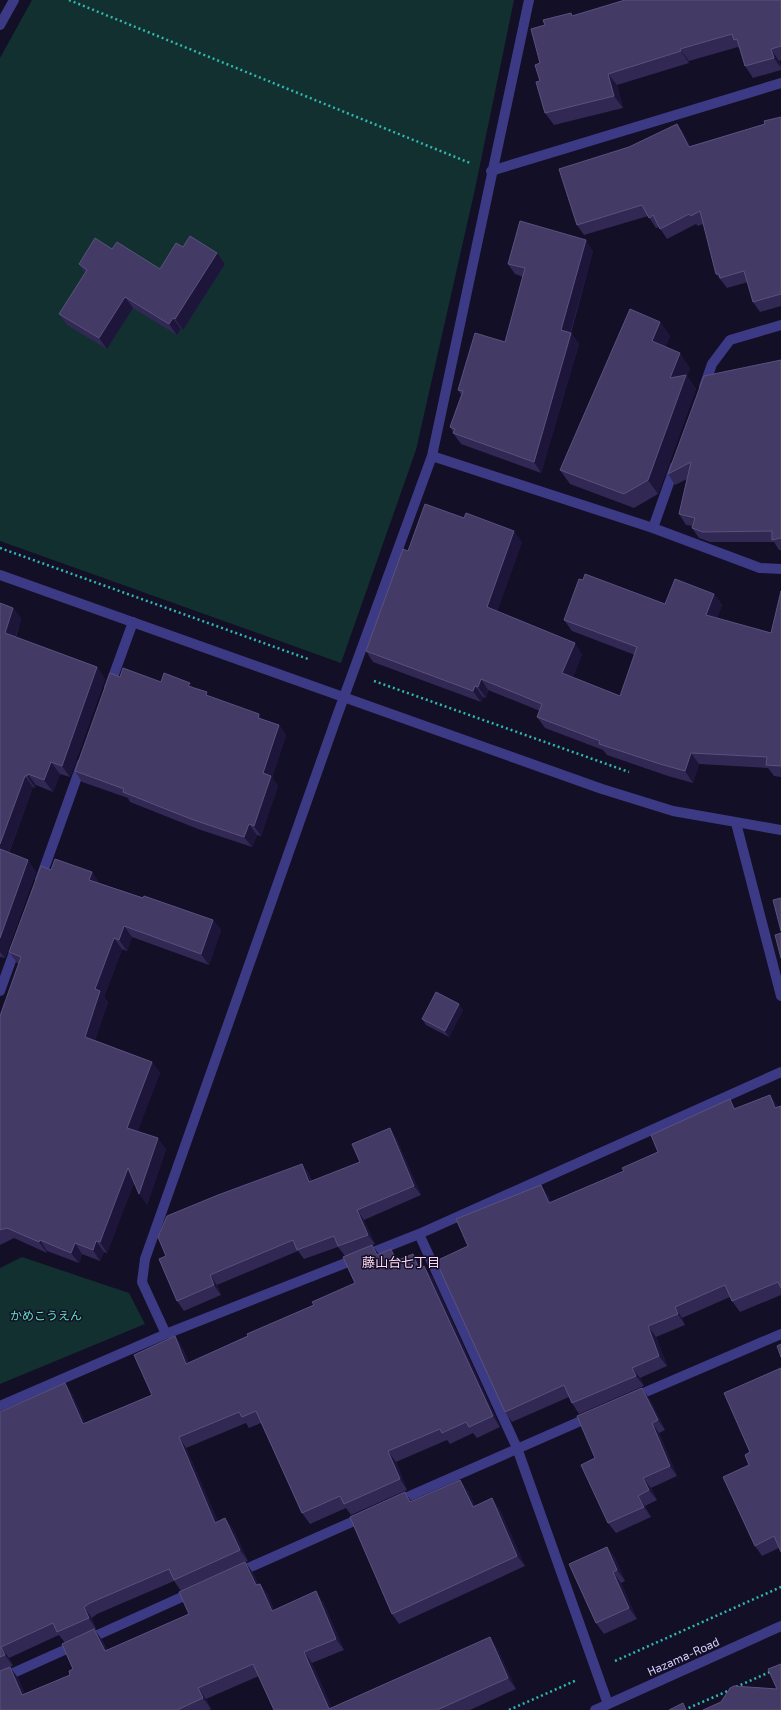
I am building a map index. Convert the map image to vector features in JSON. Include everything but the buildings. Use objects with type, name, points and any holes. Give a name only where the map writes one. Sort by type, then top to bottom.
[{"type":"street","points":[[0,25],[14,0]]},
{"type":"street","points":[[166,1334],[142,1282],[146,1260],[352,674],[432,456],[491,171],[529,0]]},
{"type":"street","points":[[491,171],[781,83]]},
{"type":"street","points":[[701,394],[712,364],[730,340],[781,325]]},
{"type":"street","points":[[653,528],[680,453]]},
{"type":"street","points":[[432,456],[653,528],[760,568],[781,569]]},
{"type":"street","points":[[0,575],[602,789],[674,811],[781,830]]},
{"type":"street","points":[[104,700],[133,622]]},
{"type":"street","points":[[38,886],[86,753]]},
{"type":"street","points":[[736,823],[781,996]]},
{"type":"street","points":[[0,991],[21,931]]},
{"type":"street","points":[[0,1406],[166,1334],[418,1234],[781,1072]]},
{"type":"street","points":[[418,1234],[517,1448],[608,1704]]},
{"type":"street","points":[[627,1400],[781,1334]]},
{"type":"street","points":[[386,1507],[605,1410]]},
{"type":"street","points":[[226,1578],[371,1513]]},
{"type":"street","points":[[0,1679],[204,1588]]},
{"type":"street","name":"Hazama-Road","points":[[595,1710],[781,1626]]},
{"type":"path","points":[[69,0],[491,171]]},
{"type":"path","points":[[0,548],[315,661]]},
{"type":"path","points":[[352,674],[635,774]]},
{"type":"path","points":[[509,1710],[781,1587]]},
{"type":"path","points":[[684,1710],[774,1670]]},
{"type":"green space","points":[[32,0],[514,0],[475,189],[416,450],[341,663],[0,541],[0,58]]},
{"type":"green space","name":"かめこうえん","points":[[22,1257],[129,1293],[145,1324],[0,1384],[0,1268]]},
{"type":"district","name":"藤山台七丁目","points":[[401,1262]]}]
